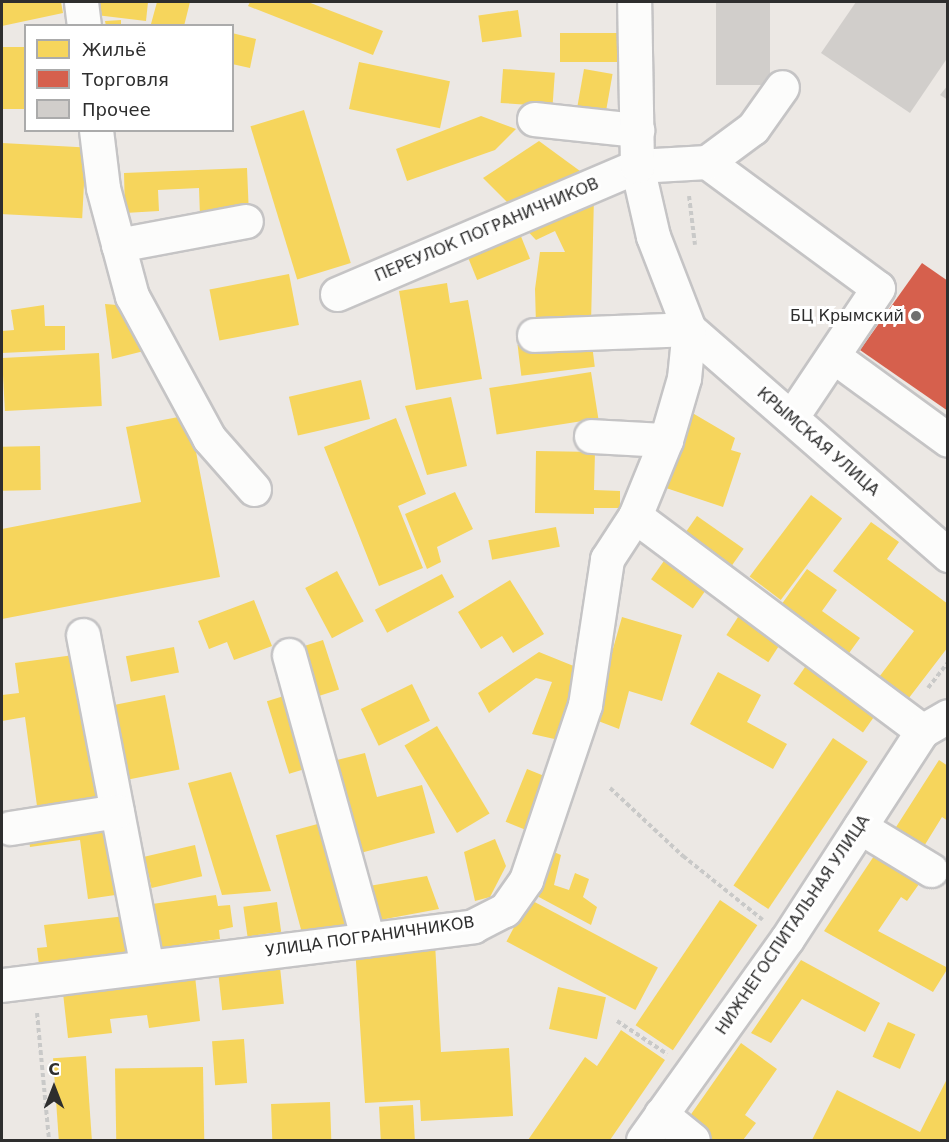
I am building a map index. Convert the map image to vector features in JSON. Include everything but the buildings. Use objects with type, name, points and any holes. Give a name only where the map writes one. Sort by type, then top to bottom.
[{"type":"street","points":[[81,2],[84,24]]},
{"type":"street","name":"УЛИЦА ПОГРАНИЧНИКОВ","points":[[2,985],[473,926],[505,910],[526,880],[585,705],[607,559],[635,516],[666,440],[684,378],[689,329],[653,236],[637,166],[634,2]]},
{"type":"street","points":[[782,87],[753,128],[696,162],[878,288],[790,418]]},
{"type":"street","points":[[534,118],[637,130]]},
{"type":"street","points":[[96,132],[103,188],[132,296],[209,438],[254,489]]},
{"type":"street","name":"ПЕРЕУЛОК ПОГРАНИЧНИКОВ","points":[[337,294],[637,166],[696,162]]},
{"type":"street","points":[[118,245],[246,221]]},
{"type":"street","points":[[534,335],[689,329]]},
{"type":"street","name":"КРЫМСКАЯ УЛИЦА","points":[[689,329],[948,555]]},
{"type":"street","points":[[834,356],[948,440]]},
{"type":"street","points":[[591,435],[666,440]]},
{"type":"street","points":[[635,516],[935,724]]},
{"type":"street","points":[[83,635],[147,966]]},
{"type":"street","points":[[289,655],[368,939]]},
{"type":"street","name":"НИЖНЕГОСПИТАЛЬНАЯ УЛИЦА","points":[[643,1140],[787,939],[860,827],[935,724]]},
{"type":"street","points":[[10,828],[117,811]]},
{"type":"street","points":[[860,827],[931,870]]},
{"type":"street","points":[[661,1114],[693,1140]]},
{"type":"path","points":[[696,162],[697,254]]},
{"type":"path","points":[[610,788],[683,856],[787,939]]},
{"type":"path","points":[[34,981],[49,1140]]},
{"type":"path","points":[[617,1021],[692,1072]]},
{"type":"place","name":"БЦ Крымский","points":[[916,316]]}]
